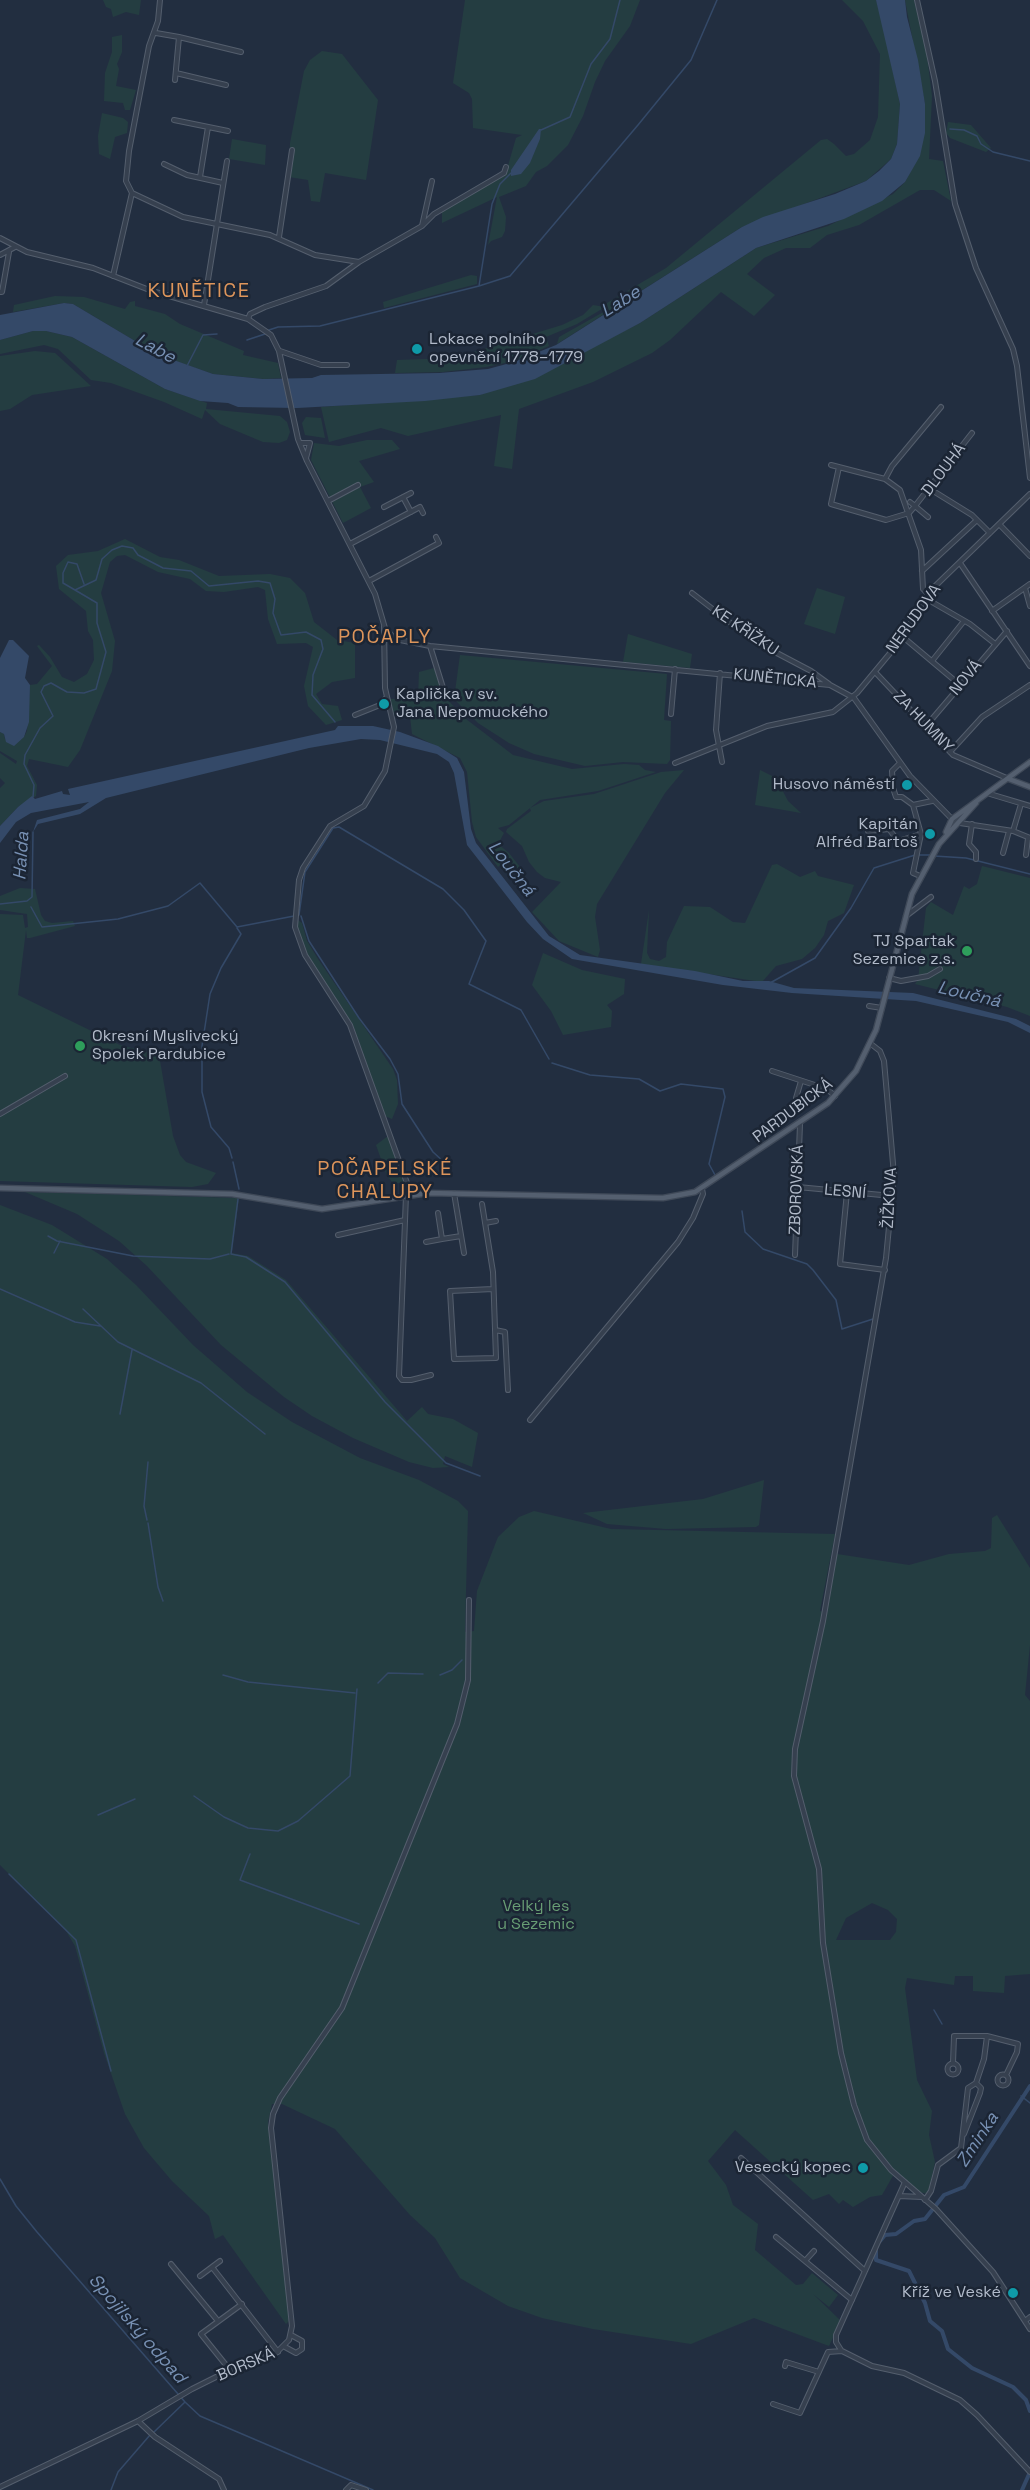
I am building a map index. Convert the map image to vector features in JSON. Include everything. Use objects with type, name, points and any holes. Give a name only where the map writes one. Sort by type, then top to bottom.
[{"type":"main road","points":[[939,844],[952,820],[990,794],[1030,762]]},
{"type":"main road","points":[[1010,779],[1030,787]]},
{"type":"main road","points":[[939,844],[976,804]]},
{"type":"main road","points":[[952,820],[959,823]]},
{"type":"main road","name":"PARDUBICKÁ","points":[[0,1188],[232,1194],[322,1209],[409,1194],[663,1198],[686,1195],[702,1189],[800,1124],[836,1096],[856,1071],[871,1044],[904,917],[920,876],[939,844]]},
{"type":"street","points":[[113,276],[132,193],[125,176],[129,151],[149,46],[156,33],[160,0]]},
{"type":"street","points":[[917,0],[935,81],[955,204],[976,268],[1009,338],[1017,366],[1030,478]]},
{"type":"street","points":[[156,33],[241,52]]},
{"type":"street","points":[[175,80],[179,37]]},
{"type":"street","points":[[176,73],[226,85]]},
{"type":"street","points":[[174,120],[228,131]]},
{"type":"street","points":[[200,177],[208,127]]},
{"type":"street","points":[[279,237],[292,150]]},
{"type":"street","points":[[204,305],[227,161]]},
{"type":"street","points":[[164,164],[187,175],[223,183]]},
{"type":"street","points":[[248,319],[250,314],[270,304],[326,286],[359,262],[422,226],[434,214],[504,173],[506,167]]},
{"type":"street","points":[[422,226],[432,181]]},
{"type":"street","points":[[132,193],[183,217],[279,237],[311,254],[359,262]]},
{"type":"street","points":[[0,238],[15,246],[113,276],[152,291],[248,319],[271,335],[279,351],[292,412],[306,458],[369,581],[384,625],[395,639],[383,642]]},
{"type":"street","points":[[0,255],[9,252],[15,246]]},
{"type":"street","points":[[0,292],[2,292],[9,252]]},
{"type":"street","points":[[279,351],[321,365],[347,365]]},
{"type":"street","points":[[885,479],[892,465],[941,407]]},
{"type":"street","name":"DLOUHÁ","points":[[909,513],[972,433]]},
{"type":"street","points":[[300,443],[310,443],[306,458]]},
{"type":"street","points":[[953,446],[959,451]]},
{"type":"street","points":[[831,465],[885,479],[896,485],[904,496],[921,550],[923,589],[926,596],[994,643]]},
{"type":"street","points":[[839,467],[831,504],[886,520],[909,513]]},
{"type":"street","points":[[328,501],[358,484]]},
{"type":"street","points":[[930,489],[978,520],[990,533]]},
{"type":"street","points":[[384,507],[411,493]]},
{"type":"street","name":"NERUDOVA","points":[[675,763],[767,726],[830,714],[874,672],[903,637],[926,596],[1030,494]]},
{"type":"street","points":[[403,497],[411,512]]},
{"type":"street","name":"DLOUHÁ","points":[[910,502],[928,517]]},
{"type":"street","points":[[350,544],[420,507],[423,513]]},
{"type":"street","points":[[922,572],[978,520]]},
{"type":"street","points":[[999,524],[1030,556]]},
{"type":"street","points":[[369,581],[439,543],[436,537]]},
{"type":"street","points":[[960,563],[1030,666]]},
{"type":"street","points":[[992,611],[1030,584]]},
{"type":"street","points":[[1025,588],[1030,606]]},
{"type":"street","name":"KE KŘÍŽKU","points":[[693,594],[754,641],[812,671],[830,685]]},
{"type":"street","points":[[932,661],[964,621]]},
{"type":"street","points":[[384,625],[386,698],[394,727],[384,773],[362,807],[330,826],[303,868],[299,880],[296,934],[305,955],[350,1025],[409,1194],[405,1220],[399,1376],[402,1380],[411,1380],[431,1375]]},
{"type":"street","name":"NOVÁ","points":[[926,726],[994,643],[1007,631]]},
{"type":"street","points":[[903,637],[960,685]]},
{"type":"street","name":"KUNĚTICKÁ","points":[[395,639],[430,646],[830,685],[851,696]]},
{"type":"street","points":[[430,646],[444,690]]},
{"type":"street","points":[[671,714],[675,669]]},
{"type":"street","name":"ZA HUMNY","points":[[874,672],[960,760],[1010,779]]},
{"type":"street","points":[[720,673],[716,724],[722,762]]},
{"type":"street","points":[[950,752],[982,717],[1030,685]]},
{"type":"street","points":[[851,696],[899,762],[952,820]]},
{"type":"street","points":[[355,715],[380,705],[386,698]]},
{"type":"street","points":[[380,705],[389,708]]},
{"type":"street","points":[[899,762],[892,771],[893,788],[896,797],[902,797],[913,806],[921,834],[913,873],[920,876]]},
{"type":"street","points":[[990,794],[1030,806]]},
{"type":"street","points":[[913,806],[933,801]]},
{"type":"street","points":[[1003,853],[1021,804]]},
{"type":"street","points":[[959,823],[1011,831],[1029,838],[1026,855]]},
{"type":"street","points":[[972,824],[969,844],[976,852],[976,859]]},
{"type":"street","points":[[868,831],[889,829],[898,841],[921,834]]},
{"type":"street","points":[[904,917],[916,911],[932,897]]},
{"type":"street","points":[[888,981],[928,976],[940,969]]},
{"type":"street","points":[[870,1006],[882,1005]]},
{"type":"street","name":"ŽIŽKOVA","points":[[871,1044],[880,1051],[884,1061],[894,1175],[885,1270],[823,1621],[795,1749],[793,1770],[796,1790],[817,1859],[827,1975],[851,2095],[867,2140],[875,2152],[934,2208],[993,2272],[1030,2329]]},
{"type":"street","points":[[772,1071],[827,1089],[836,1096]]},
{"type":"street","points":[[0,1114],[65,1076]]},
{"type":"street","points":[[796,1098],[801,1081]]},
{"type":"street","name":"ZBOROVSKÁ","points":[[795,1256],[800,1124]]},
{"type":"street","name":"LESNÍ","points":[[798,1187],[892,1196]]},
{"type":"street","points":[[530,1420],[678,1242],[693,1218],[703,1194],[702,1189]]},
{"type":"street","points":[[847,1192],[840,1264],[885,1270]]},
{"type":"street","points":[[454,1193],[464,1253]]},
{"type":"street","points":[[482,1204],[493,1289],[496,1358],[454,1359],[450,1291],[493,1289]]},
{"type":"street","points":[[438,1213],[442,1239]]},
{"type":"street","points":[[338,1235],[405,1220]]},
{"type":"street","points":[[485,1223],[496,1221]]},
{"type":"street","points":[[426,1242],[461,1236]]},
{"type":"street","points":[[495,1330],[505,1332],[508,1390]]},
{"type":"street","points":[[285,2347],[296,2353],[302,2349],[299,2338],[291,2335],[272,2128],[273,2114],[280,2098],[342,2008],[457,1724],[468,1680],[469,1600]]},
{"type":"street","points":[[954,2063],[954,2036],[987,2036],[1018,2044],[1019,2048],[1006,2076]]},
{"type":"street","points":[[964,2134],[969,2088],[976,2083],[987,2036]]},
{"type":"street","points":[[899,2196],[923,2198],[931,2191],[937,2167],[957,2152],[981,2090],[976,2083]]},
{"type":"street","points":[[741,2158],[865,2271]]},
{"type":"street","points":[[842,2351],[836,2342],[836,2335],[905,2182]]},
{"type":"street","points":[[776,2237],[852,2300]]},
{"type":"street","points":[[805,2261],[814,2251]]},
{"type":"street","points":[[200,2276],[220,2261]]},
{"type":"street","points":[[171,2264],[218,2321]]},
{"type":"street","points":[[212,2267],[278,2352]]},
{"type":"street","points":[[230,2370],[201,2334],[242,2304]]},
{"type":"street","points":[[1025,2321],[1030,2317]]},
{"type":"street","name":"BORSKÁ","points":[[0,2487],[138,2421],[230,2370],[278,2352],[285,2347],[291,2335]]},
{"type":"street","points":[[779,2400],[775,2405],[800,2413],[829,2351],[842,2351],[872,2366],[904,2373],[960,2400],[1029,2471]]},
{"type":"street","points":[[785,2366],[786,2362],[819,2372]]},
{"type":"street","points":[[138,2421],[151,2434],[214,2475],[221,2481],[224,2490]]},
{"type":"street","points":[[346,2490],[353,2485],[366,2490]]},
{"type":"green space","points":[[103,0],[141,0],[139,15],[126,12],[113,17],[111,9],[106,7]]},
{"type":"green space","points":[[465,0],[640,0],[630,26],[605,61],[583,116],[568,145],[547,166],[536,172],[526,186],[499,197],[506,217],[505,231],[502,237],[491,241],[488,245],[497,197],[442,223],[442,207],[507,169],[516,138],[522,135],[473,128],[472,99],[469,93],[453,83]]},
{"type":"green space","points":[[842,0],[876,0],[900,104],[897,144],[891,159],[866,181],[742,227],[557,344],[559,337],[607,310],[607,303],[666,268],[821,140],[827,139],[846,156],[854,154],[870,140],[878,117],[880,54],[863,21]]},
{"type":"green space","points":[[905,0],[914,0],[927,56],[932,96],[929,159],[943,161],[951,201],[934,190],[920,190],[859,225],[827,235],[810,248],[786,248],[764,258],[747,274],[775,295],[754,316],[721,292],[670,340],[652,353],[593,382],[519,409],[512,469],[494,466],[501,415],[408,436],[381,428],[329,442],[321,407],[480,395],[590,348],[640,323],[756,248],[828,226],[893,194],[905,182],[919,156],[925,104]]},
{"type":"green space","points":[[122,35],[122,52],[117,64],[119,69],[116,86],[136,90],[130,110],[125,110],[123,103],[104,101],[105,73],[112,52],[112,37]]},
{"type":"green space","points":[[322,51],[342,54],[378,100],[366,180],[325,173],[320,202],[311,201],[308,180],[289,177],[290,143],[304,71],[310,60]]},
{"type":"green space","points":[[102,113],[123,118],[128,122],[127,133],[115,137],[110,159],[99,154],[98,136]]},
{"type":"green space","points":[[948,122],[971,125],[991,148],[986,152],[950,138],[946,133]]},
{"type":"green space","points":[[232,139],[266,145],[265,165],[229,159]]},
{"type":"green space","points":[[471,275],[477,276],[477,284],[384,308],[383,302]]},
{"type":"green space","points":[[55,296],[84,297],[125,309],[130,302],[135,301],[135,306],[165,314],[180,324],[244,351],[243,355],[278,363],[281,378],[264,379],[213,374],[187,365],[157,354],[73,304],[64,303],[13,312],[14,305]]},
{"type":"green space","points":[[593,305],[605,307],[577,324],[546,337],[549,346],[514,361],[443,372],[395,373],[397,360],[454,358],[562,325],[583,315]]},
{"type":"green space","points":[[33,331],[46,331],[72,337],[165,389],[207,403],[206,409],[280,416],[287,422],[290,432],[287,440],[279,443],[263,442],[220,424],[205,410],[202,419],[164,402],[111,383],[91,380],[58,349],[44,345],[0,354],[0,340]]},
{"type":"green space","points":[[35,351],[55,353],[91,386],[32,395],[10,409],[0,411],[0,356]]},
{"type":"green space","points":[[306,417],[321,418],[325,438],[305,435],[302,423]]},
{"type":"green space","points":[[367,440],[392,440],[400,449],[359,461],[374,482],[360,487],[371,508],[343,523],[311,460],[314,443],[339,446]]},
{"type":"green space","points":[[125,539],[160,557],[179,560],[219,576],[270,574],[290,578],[305,593],[314,622],[337,640],[355,643],[355,678],[332,682],[316,694],[322,704],[338,706],[342,720],[326,725],[308,706],[304,686],[313,647],[306,643],[277,644],[268,619],[265,590],[258,587],[224,592],[206,591],[190,579],[158,572],[125,555],[117,556],[110,562],[101,593],[115,641],[112,671],[80,750],[68,767],[29,759],[27,766],[37,785],[36,796],[18,807],[0,826],[0,788],[5,783],[0,778],[0,753],[16,764],[17,761],[0,751],[0,732],[4,734],[5,739],[24,737],[27,731],[30,685],[37,684],[52,666],[37,646],[39,645],[50,657],[62,677],[74,682],[87,674],[94,660],[93,640],[88,631],[86,611],[59,589],[56,566],[68,555],[98,551]]},
{"type":"green space","points":[[817,588],[845,597],[835,634],[804,624]]},
{"type":"green space","points":[[628,634],[692,654],[690,668],[623,662]]},
{"type":"green space","points":[[460,655],[667,674],[664,720],[671,721],[670,760],[667,764],[623,762],[585,766],[534,754],[509,743],[478,723],[454,699]]},
{"type":"green space","points":[[434,668],[443,695],[466,719],[513,755],[572,769],[624,764],[639,765],[645,770],[656,772],[598,791],[540,800],[509,825],[498,828],[504,833],[498,844],[520,867],[516,869],[505,861],[498,867],[476,837],[472,822],[467,772],[460,758],[412,734],[410,716],[393,715],[390,699],[418,699],[419,672]]},
{"type":"green space","points":[[684,770],[665,793],[597,904],[595,917],[600,950],[598,957],[559,941],[532,912],[561,882],[545,878],[537,872],[529,862],[522,846],[506,832],[507,829],[531,811],[530,808],[544,801],[594,794],[661,772]]},
{"type":"green space","points":[[760,770],[776,778],[788,801],[801,813],[755,805]]},
{"type":"green space","points":[[777,864],[800,877],[815,871],[818,876],[854,885],[844,913],[828,921],[824,935],[815,948],[802,959],[776,966],[762,982],[641,964],[649,910],[647,953],[650,959],[659,961],[666,957],[667,942],[684,906],[710,907],[733,922],[745,923],[772,865]]},
{"type":"green space","points":[[982,866],[1030,878],[1030,1016],[1007,1007],[915,984],[918,980],[926,908],[931,902],[953,915],[964,886],[969,889],[977,884]]},
{"type":"green space","points":[[20,888],[35,889],[41,915],[45,921],[52,923],[73,921],[75,926],[30,938],[27,938],[26,930],[18,995],[120,1045],[159,1055],[173,1136],[180,1155],[186,1162],[216,1173],[208,1184],[192,1187],[0,1181],[0,914],[23,915],[25,928],[28,927],[27,914],[0,910],[0,896]]},
{"type":"green space","points":[[298,920],[302,923],[307,941],[318,959],[393,1069],[397,1080],[398,1104],[392,1119],[385,1116],[353,1025],[303,948],[297,930]]},
{"type":"green space","points":[[543,953],[582,970],[625,979],[624,994],[607,1005],[612,1011],[611,1027],[563,1035],[551,1011],[532,985]]},
{"type":"green space","points":[[388,1136],[404,1182],[394,1184],[387,1176],[376,1145]]},
{"type":"green space","points":[[25,1192],[239,1198],[232,1253],[248,1256],[286,1280],[407,1421],[422,1407],[428,1414],[453,1419],[478,1433],[472,1467],[445,1456],[443,1464],[449,1467],[433,1468],[409,1462],[353,1438],[312,1416],[284,1397],[221,1345],[147,1266],[119,1241],[77,1214]]},
{"type":"green space","name":"Velký les u Sezemic","points":[[0,1205],[52,1225],[107,1259],[136,1285],[193,1345],[247,1392],[292,1422],[360,1458],[419,1480],[458,1501],[468,1511],[465,1632],[474,1631],[477,1591],[498,1537],[519,1517],[534,1511],[611,1529],[835,1534],[820,1611],[827,1613],[837,1554],[909,1565],[949,1554],[985,1551],[991,1548],[992,1518],[997,1515],[1030,1568],[1030,1645],[1025,1695],[1030,1701],[1030,1974],[1005,1976],[1004,1993],[973,1991],[973,1976],[955,1976],[954,1985],[907,1978],[905,1988],[917,2080],[932,2111],[929,2135],[935,2162],[928,2194],[919,2192],[894,2174],[882,2195],[870,2197],[853,2207],[843,2200],[839,2204],[829,2194],[813,2200],[735,2130],[708,2161],[726,2185],[733,2205],[758,2224],[755,2250],[796,2285],[803,2284],[812,2273],[838,2295],[829,2307],[813,2294],[841,2321],[829,2346],[754,2318],[691,2344],[593,2329],[542,2318],[508,2306],[460,2278],[435,2238],[410,2215],[335,2129],[282,2104],[272,2104],[268,2122],[289,2321],[286,2324],[223,2235],[215,2239],[209,2216],[172,2181],[144,2148],[125,2114],[104,2053],[75,1946],[66,1931],[0,1865]],"holes":[[[872,1903],[888,1910],[897,1919],[896,1932],[890,1940],[836,1940],[846,1918]]]},
{"type":"green space","points":[[764,1480],[759,1525],[756,1527],[666,1529],[607,1524],[583,1513],[703,1499]]},
{"type":"water","points":[[876,0],[905,0],[918,60],[925,104],[925,133],[920,156],[905,182],[882,201],[844,219],[756,248],[640,323],[535,379],[480,395],[425,401],[297,408],[238,407],[228,403],[200,401],[165,389],[72,337],[46,331],[33,331],[0,340],[0,315],[64,303],[73,304],[157,354],[213,374],[263,379],[312,378],[321,375],[439,373],[488,369],[514,362],[556,345],[742,227],[763,217],[835,194],[866,181],[891,159],[897,144],[900,104]]},
{"type":"water","points":[[541,129],[540,139],[530,163],[521,174],[511,176],[511,170]]},
{"type":"water","points":[[9,640],[13,640],[29,656],[25,678],[30,685],[29,722],[24,737],[14,746],[6,742],[4,734],[0,732],[0,658]]},
{"type":"water","name":"Loučná","points":[[338,726],[373,726],[400,732],[438,746],[457,758],[464,772],[471,829],[476,843],[549,936],[580,955],[695,971],[743,981],[769,981],[794,988],[913,993],[1016,1019],[1030,1026],[1030,1033],[1008,1022],[916,1001],[792,993],[723,985],[572,959],[543,939],[527,922],[467,845],[454,773],[449,762],[437,754],[380,740],[361,739],[309,748],[106,798],[80,814],[38,824],[33,832],[37,820],[80,809],[89,802],[31,813],[16,822],[0,843],[0,826],[32,796],[35,799],[62,791],[63,794],[70,795],[68,789],[335,730]]},
{"type":"waterway","points":[[541,130],[570,117],[591,64],[610,39],[620,0]]},
{"type":"waterway","points":[[479,286],[510,276],[638,125],[691,60],[717,0]]},
{"type":"waterway","points":[[950,129],[964,130],[977,136],[981,144],[993,152],[1030,161]]},
{"type":"waterway","points":[[269,330],[278,327],[320,326],[479,286],[492,204],[500,184],[511,173]]},
{"type":"waterway","points":[[187,366],[203,335],[217,334]]},
{"type":"waterway","points":[[247,340],[265,334]]},
{"type":"waterway","points":[[33,797],[34,785],[24,764],[25,755],[40,728],[53,716],[41,692],[44,686],[51,683],[67,692],[84,693],[96,689],[106,652],[97,623],[97,603],[75,590],[96,580],[102,559],[112,550],[122,546],[133,548],[138,555],[163,568],[191,571],[209,586],[258,581],[270,583],[275,599],[273,613],[281,635],[306,632],[321,640],[323,649],[313,675],[312,695],[335,722]]},
{"type":"waterway","points":[[75,590],[63,583],[63,573],[68,562],[77,564],[84,584]]},
{"type":"waterway","points":[[299,915],[305,872],[333,828],[339,827],[443,889],[464,910],[486,941],[469,984],[521,1010],[549,1059]]},
{"type":"waterway","name":"Halda","points":[[0,904],[27,901],[32,897],[33,832]]},
{"type":"waterway","points":[[770,983],[815,958],[851,908],[874,868],[915,855]]},
{"type":"waterway","points":[[919,855],[930,855]]},
{"type":"waterway","points":[[934,856],[966,858],[1030,874]]},
{"type":"waterway","points":[[31,907],[42,927],[118,919],[168,906],[200,883],[237,927],[294,916]]},
{"type":"waterway","points":[[301,916],[309,941],[359,1018],[390,1059],[398,1074],[402,1104],[433,1152],[445,1163]]},
{"type":"waterway","points":[[232,1158],[229,1148],[211,1127],[202,1092],[202,1046],[210,994],[221,968],[241,934],[237,928]]},
{"type":"waterway","points":[[552,1063],[590,1075],[639,1079],[660,1091],[681,1084],[723,1089],[725,1097],[709,1164],[715,1175]]},
{"type":"waterway","points":[[233,1162],[239,1189]]},
{"type":"waterway","points":[[238,1199],[231,1254],[246,1257],[285,1282],[385,1402],[446,1463],[480,1476]]},
{"type":"waterway","points":[[742,1211],[745,1232],[763,1249],[807,1264],[813,1270],[836,1300],[842,1329],[873,1319]]},
{"type":"waterway","points":[[48,1236],[57,1241],[133,1256],[210,1259],[229,1254]]},
{"type":"waterway","points":[[54,1253],[60,1241]]},
{"type":"waterway","points":[[0,1289],[75,1322],[100,1326]]},
{"type":"waterway","points":[[83,1309],[118,1342],[201,1383],[265,1434]]},
{"type":"waterway","points":[[120,1414],[132,1350]]},
{"type":"waterway","points":[[147,1520],[144,1506],[148,1462]]},
{"type":"waterway","points":[[148,1523],[158,1587],[163,1601]]},
{"type":"waterway","points":[[440,1675],[452,1670],[462,1660]]},
{"type":"waterway","points":[[378,1683],[388,1673],[423,1674]]},
{"type":"waterway","points":[[223,1675],[248,1682],[355,1693]]},
{"type":"waterway","points":[[194,1796],[224,1817],[248,1828],[278,1831],[298,1821],[350,1776],[357,1689]]},
{"type":"waterway","points":[[98,1815],[135,1799]]},
{"type":"waterway","points":[[250,1854],[240,1880],[359,1924]]},
{"type":"waterway","points":[[9,1874],[76,1940],[111,2071]]},
{"type":"waterway","points":[[934,2010],[942,2024]]},
{"type":"waterway","name":"Zminka","points":[[880,2241],[885,2235],[896,2234],[914,2221],[925,2219],[944,2195],[964,2187],[1030,2086]]},
{"type":"waterway","name":"Zminka","points":[[1021,2096],[1030,2103]]},
{"type":"waterway","name":"Spojilský odpad","points":[[0,2179],[16,2206],[37,2232],[185,2402],[154,2432]]},
{"type":"waterway","name":"Zminka","points":[[876,2251],[876,2260],[909,2271],[925,2303],[930,2321],[942,2331],[948,2349],[972,2368],[1013,2387],[1026,2400],[1030,2411]]},
{"type":"waterway","points":[[185,2402],[200,2416],[373,2490]]},
{"type":"waterway","name":"Spojilský odpad","points":[[111,2490],[118,2472],[150,2435]]},
{"type":"waterway","name":"Zminka","points":[[1022,2490],[1030,2472]]},
{"type":"place","name":"Lokace polního opevnění 1778–1779","points":[[417,349]]},
{"type":"place","name":"Kaplička v sv. Jana Nepomuckého","points":[[384,704]]},
{"type":"place","name":"Husovo náměstí","points":[[907,785]]},
{"type":"place","name":"Kapitán Alfréd Bartoš","points":[[930,834]]},
{"type":"place","name":"TJ Spartak Sezemice z.s.","points":[[967,951]]},
{"type":"place","name":"Okresní Myslivecký Spolek Pardubice","points":[[80,1046]]},
{"type":"place","name":"Vesecký kopec","points":[[863,2168]]},
{"type":"place","name":"Kříž ve Veské","points":[[1013,2293]]},
{"type":"district","name":"KUNĚTICE","points":[[199,292]]},
{"type":"district","name":"POČAPLY","points":[[385,638]]},
{"type":"district","name":"POČAPELSKÉ CHALUPY","points":[[385,1182]]},
{"type":"water label","name":"Labe","points":[[621,302]]},
{"type":"water label","name":"Labe","points":[[155,349]]}]
